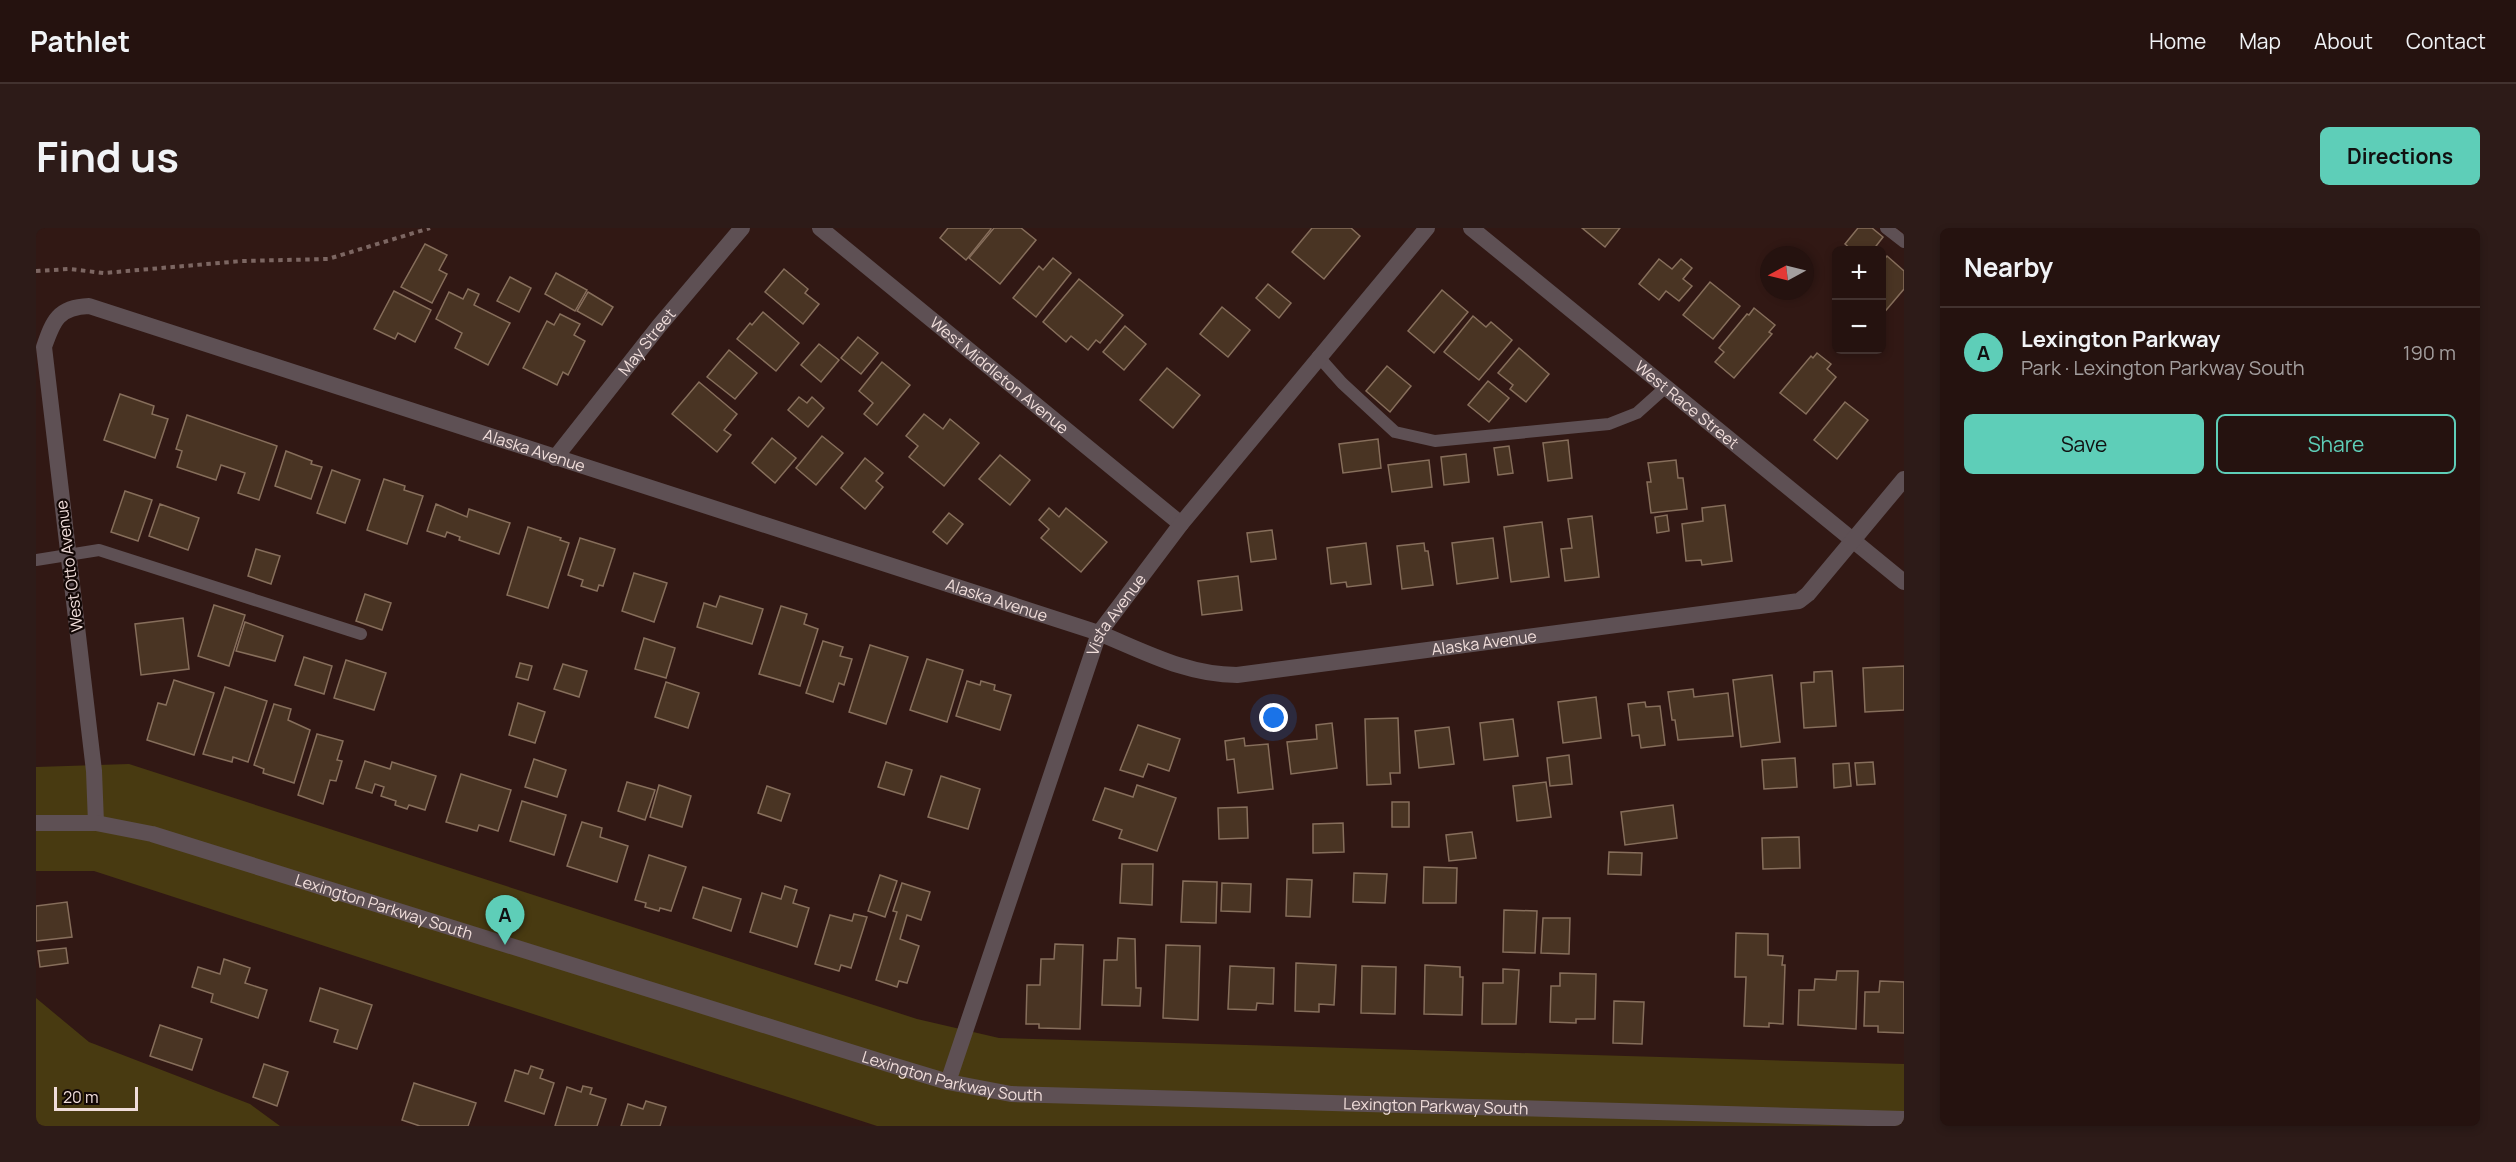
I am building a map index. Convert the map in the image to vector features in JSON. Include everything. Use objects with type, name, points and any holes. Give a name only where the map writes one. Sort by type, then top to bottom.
[{"type":"street","name":"May Street","points":[[555,458],[659,327],[742,228]]},
{"type":"street","name":"West Middleton Avenue","points":[[820,228],[1181,524]]},
{"type":"street","name":"Vista Avenue","points":[[948,1082],[1099,633],[1181,524],[1318,356],[1427,228]]},
{"type":"street","name":"West Race Street","points":[[1471,228],[1904,582]]},
{"type":"street","name":"Alaska Avenue","points":[[62,313],[73,307],[89,306],[1099,633],[1188,669],[1212,675],[1237,675],[1799,601],[1808,594],[1904,479]]},
{"type":"street","name":"West Otto Avenue","points":[[62,313],[52,324],[44,347],[94,771],[96,823]]},
{"type":"street","name":"Lexington Parkway South","points":[[36,823],[96,823],[163,838],[948,1082],[1011,1094],[1904,1119]]},
{"type":"lane","points":[[1886,228],[1904,242]]},
{"type":"lane","points":[[1318,356],[1342,383],[1395,432],[1435,441],[1609,423],[1637,413],[1666,387]]},
{"type":"lane","points":[[36,560],[99,550],[361,634]]},
{"type":"path","points":[[36,271],[69,269],[104,273],[242,261],[328,260],[430,228]]},
{"type":"shaded area","points":[[129,764],[917,1019],[999,1038],[1904,1064],[1904,1126],[877,1126],[94,871],[36,871],[36,767]]},
{"type":"shaded area","points":[[36,998],[89,1042],[250,1104],[280,1126],[36,1126]]},
{"type":"building","points":[[948,228],[991,229],[966,260],[940,238]]},
{"type":"building","points":[[994,228],[1021,228],[1036,240],[1000,284],[969,258]]},
{"type":"building","points":[[1312,228],[1351,228],[1360,236],[1324,279],[1292,252]]},
{"type":"building","points":[[1582,228],[1620,228],[1605,247]]},
{"type":"building","points":[[1858,228],[1872,228],[1883,237],[1876,246],[1847,246],[1845,244]]},
{"type":"building","points":[[425,244],[447,255],[439,270],[447,274],[432,303],[401,287]]},
{"type":"building","points":[[1886,257],[1904,271],[1904,289],[1886,310],[1886,300]]},
{"type":"building","points":[[1053,258],[1071,273],[1036,317],[1013,298],[1039,266],[1043,270]]},
{"type":"building","points":[[1659,259],[1672,269],[1681,259],[1692,268],[1683,279],[1692,286],[1679,301],[1666,291],[1659,300],[1639,284]]},
{"type":"building","points":[[784,269],[808,289],[805,293],[819,304],[803,324],[765,292]]},
{"type":"building","points":[[556,273],[587,290],[575,311],[545,294]]},
{"type":"building","points":[[510,277],[531,288],[519,312],[497,301]]},
{"type":"building","points":[[1079,279],[1123,315],[1100,343],[1096,340],[1088,350],[1071,336],[1066,342],[1043,322]]},
{"type":"building","points":[[1710,282],[1740,306],[1713,339],[1683,315]]},
{"type":"building","points":[[1268,284],[1291,303],[1279,318],[1256,298]]},
{"type":"building","points":[[468,289],[479,294],[474,305],[510,323],[488,365],[455,348],[462,333],[436,319],[449,292],[463,299]]},
{"type":"building","points":[[1442,290],[1468,312],[1434,353],[1408,331]]},
{"type":"building","points":[[394,291],[431,310],[415,342],[398,333],[395,339],[374,329]]},
{"type":"building","points":[[588,292],[613,307],[602,325],[577,311]]},
{"type":"building","points":[[1222,307],[1250,330],[1228,357],[1200,334]]},
{"type":"building","points":[[1754,308],[1775,325],[1769,332],[1772,334],[1734,378],[1715,362],[1724,352],[1719,348]]},
{"type":"building","points":[[763,312],[799,343],[776,371],[737,339]]},
{"type":"building","points":[[560,314],[580,324],[574,335],[585,341],[568,375],[563,372],[557,385],[523,368],[547,321],[554,325]]},
{"type":"building","points":[[1473,316],[1486,327],[1491,322],[1512,340],[1479,380],[1444,352]]},
{"type":"building","points":[[1125,326],[1146,344],[1124,370],[1103,352]]},
{"type":"building","points":[[858,337],[878,353],[861,374],[841,358]]},
{"type":"building","points":[[819,344],[839,360],[821,382],[801,365]]},
{"type":"building","points":[[1519,348],[1549,374],[1526,402],[1510,389],[1513,385],[1498,373]]},
{"type":"building","points":[[729,350],[757,373],[735,399],[707,377]]},
{"type":"building","points":[[1817,353],[1831,364],[1827,369],[1836,377],[1806,414],[1780,393],[1811,356],[1813,358]]},
{"type":"building","points":[[882,362],[910,385],[877,425],[864,414],[873,403],[859,391]]},
{"type":"building","points":[[1387,366],[1411,386],[1390,412],[1366,391]]},
{"type":"building","points":[[1167,368],[1200,395],[1173,428],[1140,400]]},
{"type":"building","points":[[1488,381],[1509,398],[1489,422],[1468,405]]},
{"type":"building","points":[[699,382],[737,414],[724,430],[731,435],[717,452],[672,414]]},
{"type":"building","points":[[120,394],[154,406],[152,414],[168,419],[155,458],[104,440]]},
{"type":"building","points":[[799,397],[807,403],[812,397],[824,408],[808,427],[788,410]]},
{"type":"building","points":[[1845,402],[1868,420],[1837,459],[1814,440]]},
{"type":"building","points":[[924,414],[943,429],[950,419],[979,443],[944,486],[909,457],[918,446],[906,436]]},
{"type":"building","points":[[187,415],[277,446],[259,500],[238,493],[245,473],[221,465],[216,480],[177,467],[182,451],[176,449]]},
{"type":"building","points":[[822,436],[843,453],[816,485],[796,468]]},
{"type":"building","points":[[772,438],[796,458],[775,483],[752,463]]},
{"type":"building","points":[[1378,439],[1381,468],[1343,473],[1339,444]]},
{"type":"building","points":[[1568,440],[1572,478],[1548,481],[1543,443]]},
{"type":"building","points":[[1509,446],[1513,473],[1498,475],[1494,448]]},
{"type":"building","points":[[286,451],[322,467],[311,499],[275,486]]},
{"type":"building","points":[[1466,454],[1469,482],[1444,485],[1441,457]]},
{"type":"building","points":[[1000,455],[1030,480],[1010,505],[979,479]]},
{"type":"building","points":[[865,458],[883,473],[876,481],[883,487],[865,509],[841,488]]},
{"type":"building","points":[[1429,460],[1432,487],[1392,492],[1388,465]]},
{"type":"building","points":[[1676,460],[1678,478],[1683,478],[1687,509],[1651,513],[1647,482],[1651,482],[1648,463]]},
{"type":"building","points":[[332,470],[360,480],[345,523],[317,513]]},
{"type":"building","points":[[384,479],[405,486],[404,490],[423,496],[407,544],[367,530]]},
{"type":"building","points":[[125,491],[152,500],[138,541],[111,532]]},
{"type":"building","points":[[160,504],[199,518],[188,550],[149,536]]},
{"type":"building","points":[[436,504],[467,517],[469,509],[510,523],[499,554],[459,540],[460,537],[447,532],[445,537],[427,531]]},
{"type":"building","points":[[1725,505],[1732,561],[1702,565],[1701,560],[1686,561],[1682,524],[1703,521],[1702,508]]},
{"type":"building","points":[[1049,508],[1059,517],[1066,508],[1107,542],[1081,572],[1041,538],[1049,529],[1039,520]]},
{"type":"building","points":[[949,513],[963,524],[947,544],[933,532]]},
{"type":"building","points":[[1667,515],[1669,531],[1657,533],[1655,517]]},
{"type":"building","points":[[1592,516],[1599,577],[1565,581],[1561,549],[1572,548],[1568,519]]},
{"type":"building","points":[[1542,522],[1549,577],[1511,582],[1504,527]]},
{"type":"building","points":[[528,527],[569,543],[548,608],[507,595]]},
{"type":"building","points":[[1272,530],[1276,559],[1251,562],[1247,533]]},
{"type":"building","points":[[580,538],[615,549],[603,586],[599,585],[597,591],[581,586],[583,580],[568,575]]},
{"type":"building","points":[[1493,538],[1498,578],[1457,584],[1452,543]]},
{"type":"building","points":[[1366,543],[1371,584],[1347,587],[1346,582],[1331,584],[1327,548]]},
{"type":"building","points":[[1424,543],[1425,551],[1428,551],[1433,585],[1402,589],[1397,546]]},
{"type":"building","points":[[256,549],[280,556],[271,584],[248,576]]},
{"type":"building","points":[[634,573],[667,583],[654,622],[622,611]]},
{"type":"building","points":[[1238,576],[1242,610],[1202,615],[1198,581]]},
{"type":"building","points":[[365,594],[391,603],[382,630],[356,621]]},
{"type":"building","points":[[720,596],[763,609],[752,644],[697,627],[704,603],[716,607]]},
{"type":"building","points":[[214,605],[245,615],[229,666],[198,656]]},
{"type":"building","points":[[781,606],[807,614],[804,624],[818,629],[800,686],[759,674]]},
{"type":"building","points":[[183,618],[189,669],[141,675],[135,624]]},
{"type":"building","points":[[245,622],[283,636],[275,661],[236,651]]},
{"type":"building","points":[[644,638],[675,648],[666,678],[635,669]]},
{"type":"building","points":[[823,641],[843,647],[840,656],[852,659],[844,685],[839,683],[833,702],[806,693]]},
{"type":"building","points":[[870,645],[908,657],[886,724],[849,712]]},
{"type":"building","points":[[304,657],[332,666],[324,694],[295,685]]},
{"type":"building","points":[[927,659],[963,670],[947,722],[910,710]]},
{"type":"building","points":[[346,660],[386,673],[374,710],[334,698]]},
{"type":"building","points":[[520,663],[532,666],[528,680],[516,677]]},
{"type":"building","points":[[563,664],[587,671],[579,697],[554,689]]},
{"type":"building","points":[[1904,666],[1904,710],[1865,712],[1863,668]]},
{"type":"building","points":[[1832,671],[1836,726],[1804,728],[1801,683],[1814,682],[1814,672]]},
{"type":"building","points":[[1772,675],[1780,742],[1741,747],[1733,680]]},
{"type":"building","points":[[174,680],[214,693],[194,755],[147,740],[158,703],[166,705]]},
{"type":"building","points":[[967,681],[980,685],[981,681],[995,685],[994,690],[1011,695],[1000,730],[956,716]]},
{"type":"building","points":[[666,682],[699,693],[688,728],[655,717]]},
{"type":"building","points":[[225,687],[267,701],[248,762],[233,757],[232,762],[203,754]]},
{"type":"building","points":[[1693,689],[1694,697],[1728,693],[1733,736],[1678,740],[1668,692]]},
{"type":"building","points":[[1596,697],[1601,738],[1563,743],[1558,702]]},
{"type":"building","points":[[1645,702],[1646,707],[1660,706],[1665,745],[1641,748],[1639,735],[1632,736],[1628,704]]},
{"type":"building","points":[[518,703],[545,712],[535,743],[509,735]]},
{"type":"building","points":[[274,704],[291,709],[288,720],[310,730],[294,783],[263,773],[264,769],[254,765]]},
{"type":"building","points":[[1398,718],[1400,773],[1390,773],[1391,784],[1367,785],[1365,719]]},
{"type":"building","points":[[1513,719],[1518,756],[1484,760],[1480,723]]},
{"type":"building","points":[[1332,723],[1337,768],[1291,774],[1287,742],[1317,739],[1316,725]]},
{"type":"building","points":[[1138,725],[1180,739],[1169,771],[1148,764],[1143,777],[1120,770]]},
{"type":"building","points":[[1449,727],[1454,764],[1419,768],[1415,731]]},
{"type":"building","points":[[317,734],[343,741],[337,760],[342,761],[336,781],[330,780],[323,804],[298,795]]},
{"type":"building","points":[[1244,738],[1245,746],[1268,744],[1273,789],[1238,793],[1234,759],[1227,760],[1225,741]]},
{"type":"building","points":[[1569,755],[1572,784],[1550,786],[1547,758]]},
{"type":"building","points":[[1795,758],[1797,787],[1764,789],[1762,760]]},
{"type":"building","points":[[534,759],[566,770],[557,797],[525,787]]},
{"type":"building","points":[[365,761],[390,769],[392,762],[436,776],[425,810],[409,805],[407,809],[395,805],[396,801],[381,796],[384,787],[375,784],[372,793],[356,788]]},
{"type":"building","points":[[886,762],[912,770],[904,795],[878,787]]},
{"type":"building","points":[[1873,762],[1875,784],[1857,785],[1855,763]]},
{"type":"building","points":[[1849,763],[1851,786],[1834,788],[1833,764]]},
{"type":"building","points":[[461,774],[511,790],[498,831],[479,825],[477,831],[446,822]]},
{"type":"building","points":[[941,776],[980,789],[968,829],[928,817]]},
{"type":"building","points":[[627,782],[655,790],[645,820],[618,811]]},
{"type":"building","points":[[1546,782],[1551,817],[1517,821],[1513,786]]},
{"type":"building","points":[[659,785],[691,796],[682,827],[650,817]]},
{"type":"building","points":[[1137,785],[1176,798],[1157,851],[1119,838],[1122,830],[1093,820],[1105,788],[1133,797]]},
{"type":"building","points":[[767,786],[790,794],[781,821],[758,813]]},
{"type":"building","points":[[522,801],[566,815],[554,855],[510,841]]},
{"type":"building","points":[[1392,802],[1409,802],[1409,827],[1392,827]]},
{"type":"building","points":[[1673,805],[1677,838],[1625,845],[1621,812]]},
{"type":"building","points":[[1247,807],[1248,838],[1219,839],[1218,808]]},
{"type":"building","points":[[582,822],[602,828],[600,837],[628,846],[617,882],[567,866]]},
{"type":"building","points":[[1343,823],[1344,852],[1313,853],[1313,824]]},
{"type":"building","points":[[1472,832],[1476,858],[1449,861],[1446,835]]},
{"type":"building","points":[[1799,837],[1800,868],[1763,869],[1762,838]]},
{"type":"building","points":[[1609,852],[1642,853],[1641,875],[1608,874]]},
{"type":"building","points":[[649,855],[686,867],[671,911],[660,908],[659,911],[645,907],[646,903],[635,900]]},
{"type":"building","points":[[1122,864],[1153,864],[1152,905],[1120,903]]},
{"type":"building","points":[[1424,867],[1457,868],[1456,903],[1423,903]]},
{"type":"building","points":[[1354,873],[1387,874],[1385,903],[1353,902]]},
{"type":"building","points":[[880,875],[897,881],[885,917],[868,911]]},
{"type":"building","points":[[1287,879],[1312,880],[1310,917],[1286,916]]},
{"type":"building","points":[[1183,881],[1217,882],[1216,923],[1181,922]]},
{"type":"building","points":[[902,883],[930,892],[921,920],[907,915],[900,939],[919,946],[907,983],[899,981],[897,987],[876,980],[897,912],[893,911]]},
{"type":"building","points":[[1222,883],[1251,884],[1250,912],[1221,911]]},
{"type":"building","points":[[785,886],[797,890],[793,903],[809,908],[797,947],[750,932],[762,893],[781,899]]},
{"type":"building","points":[[703,887],[741,899],[731,931],[693,918]]},
{"type":"building","points":[[67,902],[72,937],[36,941],[36,906]]},
{"type":"building","points":[[1504,910],[1537,911],[1535,953],[1503,952]]},
{"type":"building","points":[[854,914],[867,917],[851,968],[841,965],[839,971],[815,964],[830,915],[852,921]]},
{"type":"building","points":[[1543,918],[1570,918],[1569,954],[1541,953]]},
{"type":"building","points":[[1736,933],[1768,934],[1768,955],[1783,956],[1782,965],[1785,965],[1783,1024],[1769,1023],[1769,1027],[1744,1026],[1746,977],[1735,977]]},
{"type":"building","points":[[1118,938],[1135,939],[1136,988],[1141,988],[1140,1006],[1102,1005],[1104,960],[1117,960]]},
{"type":"building","points":[[1055,944],[1083,945],[1080,1029],[1039,1028],[1039,1024],[1026,1024],[1027,985],[1040,985],[1041,959],[1054,959]]},
{"type":"building","points":[[1166,945],[1200,946],[1198,1020],[1163,1018]]},
{"type":"building","points":[[66,948],[68,963],[40,967],[38,951]]},
{"type":"building","points":[[224,959],[250,968],[245,983],[267,990],[258,1018],[211,1002],[213,994],[192,987],[198,967],[220,974]]},
{"type":"building","points":[[1296,963],[1336,965],[1334,1005],[1319,1004],[1319,1012],[1295,1011]]},
{"type":"building","points":[[1425,965],[1460,967],[1460,977],[1463,977],[1462,1015],[1424,1014]]},
{"type":"building","points":[[1230,966],[1274,968],[1273,1004],[1257,1003],[1256,1010],[1228,1009]]},
{"type":"building","points":[[1362,966],[1396,967],[1395,1014],[1361,1013]]},
{"type":"building","points":[[1503,969],[1519,970],[1516,1024],[1482,1024],[1483,983],[1503,983]]},
{"type":"building","points":[[1837,971],[1858,971],[1856,1029],[1798,1025],[1799,990],[1814,990],[1815,979],[1836,980]]},
{"type":"building","points":[[1560,973],[1596,974],[1595,1019],[1576,1019],[1576,1023],[1550,1022],[1551,986],[1560,986]]},
{"type":"building","points":[[1880,981],[1904,982],[1904,1033],[1878,1032],[1878,1026],[1864,1026],[1865,992],[1879,992]]},
{"type":"building","points":[[320,988],[372,1005],[357,1049],[334,1042],[338,1030],[310,1021]]},
{"type":"building","points":[[1614,1001],[1644,1002],[1642,1044],[1613,1043]]},
{"type":"building","points":[[160,1025],[202,1039],[192,1070],[150,1056]]},
{"type":"building","points":[[264,1064],[288,1072],[277,1106],[253,1097]]},
{"type":"building","points":[[531,1066],[543,1070],[540,1078],[554,1083],[544,1114],[505,1101],[515,1070],[528,1074]]},
{"type":"building","points":[[414,1083],[476,1103],[468,1126],[420,1126],[402,1120]]},
{"type":"building","points":[[583,1086],[592,1088],[590,1094],[606,1099],[597,1126],[555,1126],[567,1087],[581,1092]]},
{"type":"building","points":[[646,1101],[666,1107],[660,1126],[621,1126],[628,1104],[643,1109]]},
{"type":"place","name":"Lexington Parkway","points":[[505,945]]}]
